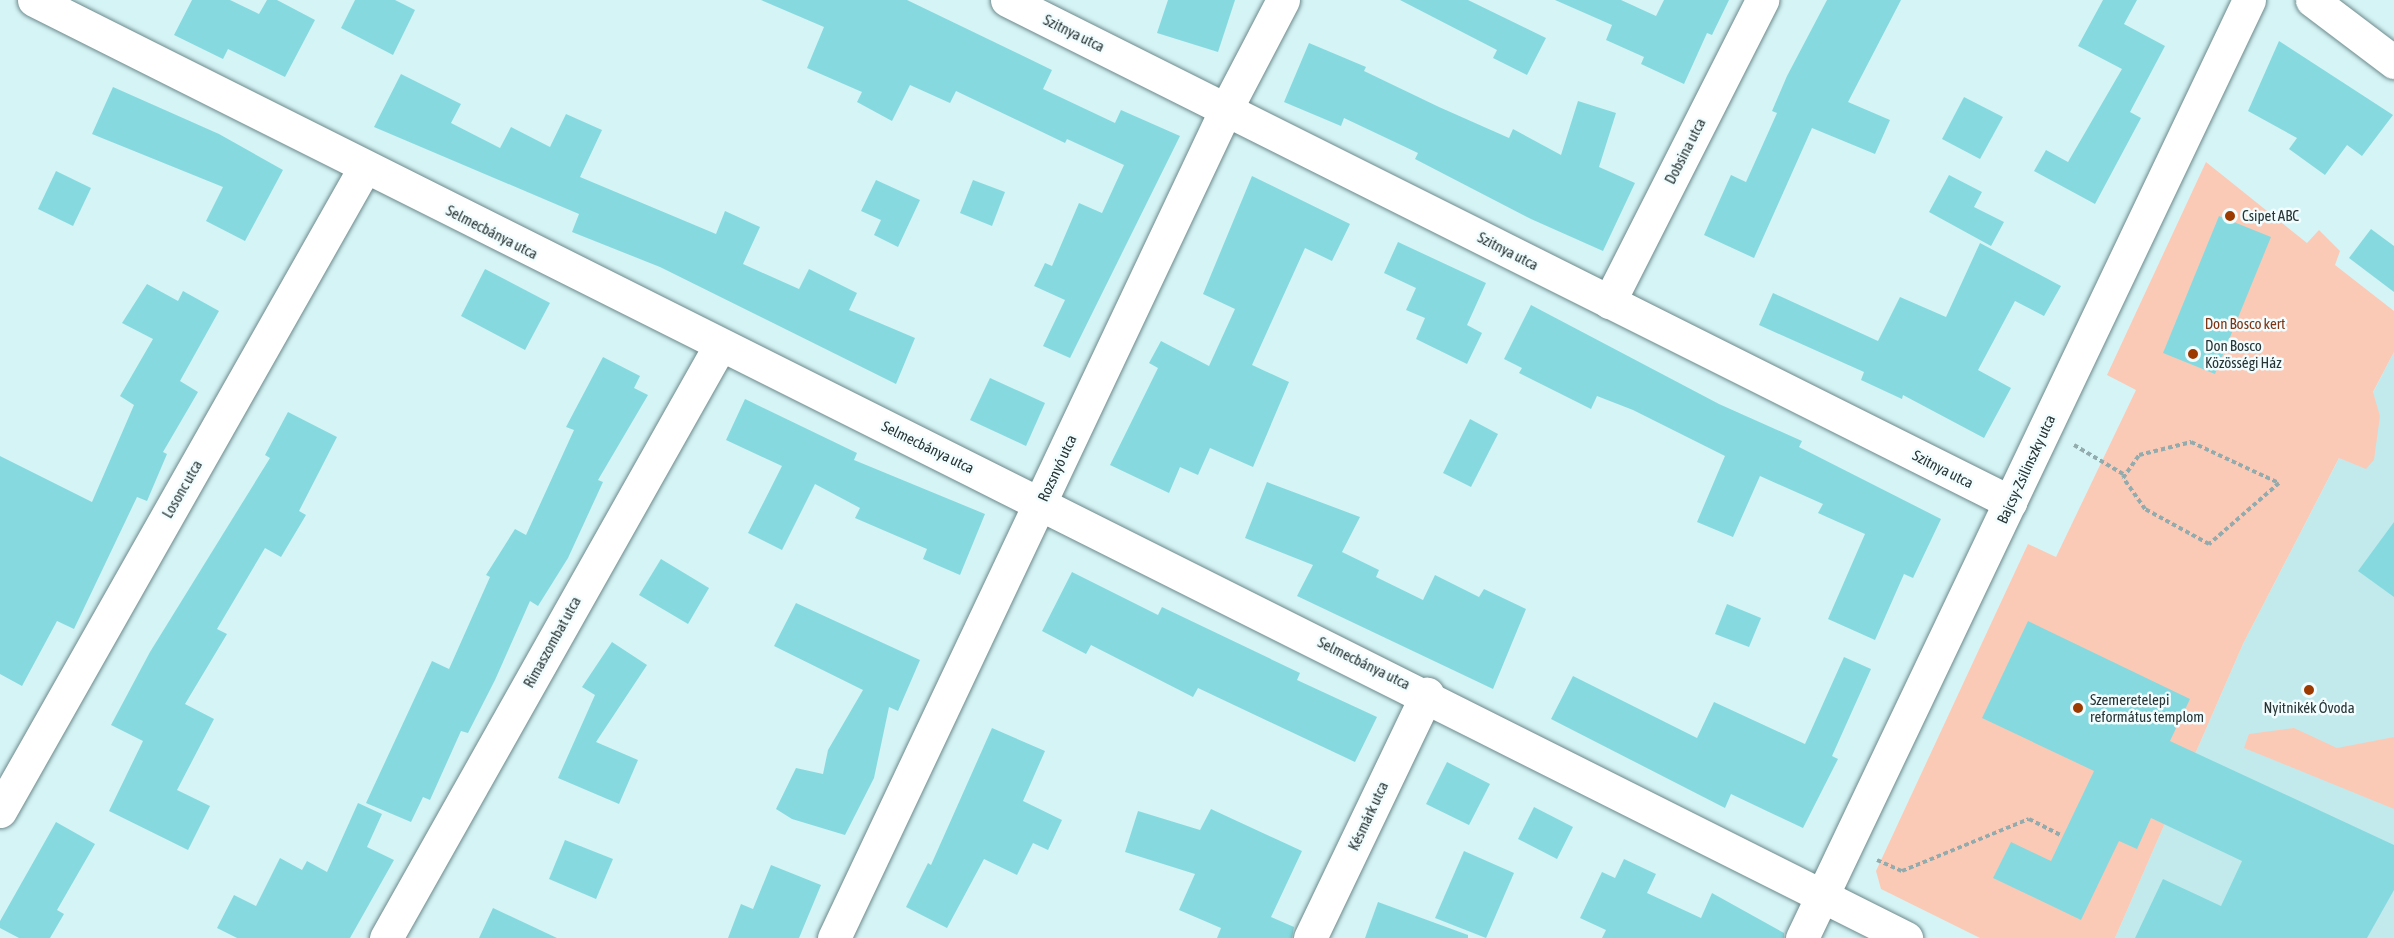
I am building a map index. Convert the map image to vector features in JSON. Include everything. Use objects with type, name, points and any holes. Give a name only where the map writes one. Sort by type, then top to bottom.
[{"type":"street","name":"Selmecbánya utca","points":[[34,0],[719,347],[1041,502],[1426,694],[1906,938]]},
{"type":"street","name":"Szitnya utca","points":[[1007,0],[2010,502]]},
{"type":"street","name":"Rozsnyó utca","points":[[834,938],[1226,109],[1283,0]]},
{"type":"street","name":"Dobsina utca","points":[[1608,302],[1762,0]]},
{"type":"street","name":"Bajcsy-Zsilinszky utca","points":[[1802,938],[2248,0]]},
{"type":"street","points":[[2312,0],[2394,62]]},
{"type":"street","name":"Losonc utca","points":[[0,811],[365,167]]},
{"type":"street","name":"Rimaszombat utca","points":[[386,938],[719,347]]},
{"type":"street","name":"Késmárk utca","points":[[1310,938],[1426,694]]},
{"type":"path","points":[[2044,430],[2125,475]]},
{"type":"path","points":[[2191,442],[2279,483],[2209,544],[2145,509],[2122,478],[2125,475],[2139,455],[2191,442]]},
{"type":"path","points":[[1881,861],[1902,871],[2030,819],[2061,835]]},
{"type":"shaded area","name":"Nyitnikék Óvoda","points":[[2394,352],[2394,938],[2115,938],[2243,644]]},
{"type":"green space","name":"Don Bosco kert","points":[[2206,162],[2307,243],[2319,230],[2340,251],[2335,265],[2394,311],[2394,352],[2373,392],[2380,416],[2374,460],[2366,469],[2339,458],[2243,644],[2115,938],[1980,938],[1881,889],[1876,871],[2028,544],[2056,557],[2136,390],[2107,375]]},
{"type":"green space","points":[[2294,728],[2337,748],[2394,737],[2394,809],[2244,748],[2249,734]]},
{"type":"building","points":[[192,0],[230,0],[259,14],[267,0],[277,0],[315,20],[285,77],[228,49],[223,59],[174,35]]},
{"type":"building","points":[[355,0],[395,0],[415,10],[393,55],[341,28]]},
{"type":"building","points":[[761,0],[907,0],[1052,70],[1043,89],[1115,123],[1121,110],[1180,136],[1070,358],[1043,346],[1065,300],[1034,286],[1045,263],[1052,266],[1079,203],[1102,213],[1124,165],[1067,139],[1065,143],[956,91],[950,103],[910,85],[892,121],[857,102],[862,92],[807,68],[824,27]]},
{"type":"building","points":[[1168,0],[1235,0],[1218,52],[1157,33]]},
{"type":"building","points":[[1400,0],[1468,0],[1546,38],[1527,75],[1493,58],[1497,50]]},
{"type":"building","points":[[1555,0],[1621,0],[1656,16],[1664,0],[1729,0],[1712,35],[1707,33],[1684,84],[1641,64],[1644,57],[1606,40],[1612,25]]},
{"type":"building","points":[[1827,0],[1901,0],[1848,102],[1890,120],[1875,154],[1812,128],[1754,258],[1704,235],[1731,175],[1746,182],[1777,113],[1772,111],[1787,76]]},
{"type":"building","points":[[2103,0],[2137,0],[2124,24],[2165,46],[2130,112],[2141,118],[2095,204],[2034,171],[2046,150],[2068,162],[2122,69],[2078,46]]},
{"type":"building","points":[[2279,41],[2393,115],[2362,156],[2347,145],[2325,175],[2289,149],[2297,138],[2248,111]]},
{"type":"building","points":[[1309,43],[1366,67],[1364,71],[1439,107],[1509,138],[1513,129],[1561,155],[1578,101],[1616,113],[1599,167],[1635,183],[1603,251],[1531,219],[1415,159],[1418,153],[1344,118],[1341,126],[1284,102]]},
{"type":"building","points":[[401,74],[461,104],[451,123],[500,148],[511,127],[550,147],[566,114],[602,130],[580,177],[716,234],[725,211],[760,227],[743,264],[799,289],[809,269],[857,293],[849,310],[915,338],[896,384],[660,267],[572,232],[579,214],[374,127]]},
{"type":"building","points":[[113,87],[219,134],[283,170],[245,241],[206,221],[223,187],[92,134]]},
{"type":"building","points":[[1964,97],[2003,117],[1980,159],[1942,139]]},
{"type":"building","points":[[56,171],[91,188],[73,226],[38,209]]},
{"type":"building","points":[[1949,175],[1982,192],[1974,207],[2004,222],[1991,246],[1929,212]]},
{"type":"building","points":[[1252,176],[1350,224],[1332,261],[1305,248],[1252,365],[1289,382],[1253,467],[1210,448],[1198,475],[1180,467],[1169,493],[1110,465],[1158,368],[1149,363],[1161,341],[1209,366],[1235,309],[1203,294]]},
{"type":"building","points":[[876,180],[920,200],[898,247],[874,235],[881,220],[861,211]]},
{"type":"building","points":[[973,180],[1005,192],[992,226],[960,213]]},
{"type":"building","points":[[2219,216],[2271,237],[2215,374],[2163,353]]},
{"type":"building","points":[[2371,229],[2394,246],[2394,292],[2349,258]]},
{"type":"building","points":[[1398,242],[1486,283],[1467,325],[1482,333],[1467,364],[1416,339],[1425,318],[1406,310],[1416,288],[1384,273]]},
{"type":"building","points":[[1980,243],[2061,286],[2044,316],[2015,301],[1978,370],[2011,388],[1984,438],[1903,395],[1902,399],[1861,380],[1864,372],[1759,325],[1773,293],[1878,341],[1900,297],[1946,317]]},
{"type":"building","points":[[485,269],[550,303],[525,350],[461,316]]},
{"type":"building","points":[[147,284],[178,301],[183,291],[219,311],[180,381],[198,392],[163,452],[167,454],[147,501],[137,497],[74,629],[57,621],[22,686],[0,674],[0,456],[92,502],[134,405],[120,396],[153,339],[122,323]]},
{"type":"building","points":[[1531,305],[1719,404],[1802,441],[1799,447],[1941,519],[1913,578],[1904,574],[1875,640],[1828,619],[1865,534],[1818,513],[1823,504],[1760,476],[1733,537],[1697,522],[1725,456],[1633,410],[1597,396],[1591,409],[1519,373],[1522,368],[1504,359]]},
{"type":"building","points":[[603,357],[640,376],[634,388],[648,395],[598,480],[603,482],[568,558],[538,606],[530,601],[495,680],[468,733],[461,731],[430,800],[423,797],[411,822],[366,803],[432,661],[449,669],[490,577],[486,575],[515,529],[526,535],[574,430],[566,427]]},
{"type":"building","points":[[990,378],[1045,403],[1026,446],[970,420]]},
{"type":"building","points":[[745,399],[857,453],[854,460],[985,514],[960,575],[923,559],[927,549],[855,518],[860,508],[815,484],[782,550],[748,533],[782,466],[726,440]]},
{"type":"building","points":[[288,412],[337,437],[299,511],[306,515],[281,557],[265,548],[217,629],[227,634],[185,704],[214,719],[177,790],[210,806],[188,850],[109,811],[143,741],[111,725],[150,652],[270,458],[265,455]]},
{"type":"building","points":[[1470,419],[1498,434],[1471,487],[1443,473]]},
{"type":"building","points":[[1267,482],[1360,517],[1342,552],[1379,570],[1376,577],[1423,600],[1435,575],[1479,597],[1484,589],[1526,609],[1493,689],[1297,596],[1313,565],[1245,538]]},
{"type":"building","points":[[2394,522],[2394,597],[2358,571]]},
{"type":"building","points":[[661,559],[709,588],[688,624],[639,595]]},
{"type":"building","points":[[1072,572],[1158,615],[1162,607],[1300,673],[1297,680],[1377,717],[1355,762],[1198,688],[1193,697],[1091,645],[1086,654],[1042,631]]},
{"type":"building","points":[[796,603],[920,660],[898,711],[889,707],[874,778],[845,835],[792,819],[776,809],[796,768],[823,774],[828,750],[863,690],[774,646]]},
{"type":"building","points":[[1727,604],[1761,618],[1749,647],[1715,634]]},
{"type":"building","points":[[2028,621],[2190,699],[2170,741],[2394,845],[2394,890],[2367,938],[2135,938],[2163,879],[2221,906],[2242,861],[2151,818],[2137,849],[2119,841],[2081,920],[1993,878],[2011,842],[2051,861],[2094,771],[1982,718]]},
{"type":"building","points":[[612,642],[647,665],[596,742],[638,760],[619,804],[558,778],[595,695],[582,687]]},
{"type":"building","points":[[1844,657],[1871,669],[1832,756],[1838,759],[1803,828],[1731,794],[1725,808],[1551,719],[1573,676],[1697,738],[1714,702],[1805,744]]},
{"type":"building","points":[[992,728],[1045,751],[1023,801],[1062,820],[1048,850],[1033,843],[1017,875],[984,859],[947,928],[906,907],[928,863],[931,865]]},
{"type":"building","points":[[1447,762],[1490,784],[1469,825],[1426,804]]},
{"type":"building","points":[[358,803],[382,814],[367,847],[394,860],[350,938],[237,938],[217,928],[234,895],[256,906],[280,858],[302,870],[307,861],[327,872]]},
{"type":"building","points":[[1534,807],[1573,827],[1557,859],[1518,839]]},
{"type":"building","points":[[1211,809],[1302,851],[1271,917],[1294,927],[1292,938],[1217,938],[1221,928],[1179,910],[1195,874],[1125,852],[1138,811],[1200,830]]},
{"type":"building","points":[[56,822],[95,844],[57,910],[64,914],[50,938],[19,938],[0,928],[0,921]]},
{"type":"building","points":[[565,840],[613,859],[596,899],[549,879]]},
{"type":"building","points":[[1464,851],[1514,873],[1486,938],[1435,918]]},
{"type":"building","points":[[1624,859],[1656,874],[1647,893],[1701,918],[1712,893],[1784,933],[1784,938],[1602,938],[1606,930],[1580,918],[1602,872],[1615,878]]},
{"type":"building","points":[[771,865],[821,885],[799,938],[728,938],[741,904],[753,909]]},
{"type":"building","points":[[1378,902],[1468,935],[1468,938],[1365,938]]},
{"type":"building","points":[[493,908],[557,938],[479,938]]},
{"type":"place","name":"Csipet ABC","points":[[2230,216]]},
{"type":"place","name":"Don Bosco Közösségi Ház","points":[[2193,354]]},
{"type":"place","name":"Nyitnikék Óvoda","points":[[2309,690]]},
{"type":"place","name":"Szemeretelepi református templom","points":[[2078,708]]}]
